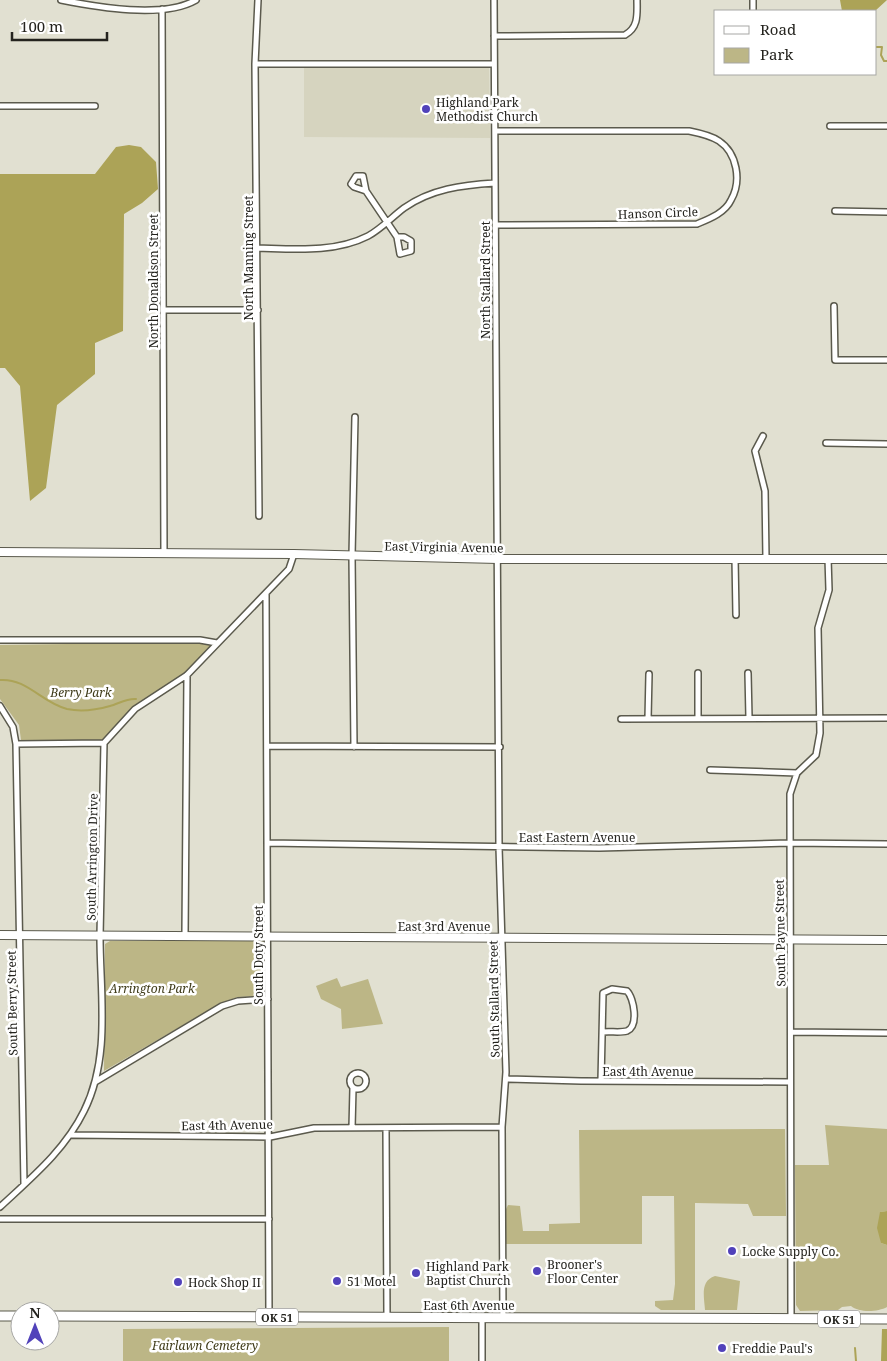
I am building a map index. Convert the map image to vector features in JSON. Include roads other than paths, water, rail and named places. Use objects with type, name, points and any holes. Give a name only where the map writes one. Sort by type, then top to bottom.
[{"type":"main road","name":"East 6th Avenue","points":[[60,1316],[887,1319]]},
{"type":"street","points":[[61,0],[99,8],[162,9],[179,7],[196,0]]},
{"type":"street","name":"North Manning Street","points":[[258,0],[255,64],[259,516]]},
{"type":"street","name":"North Stallard Street","points":[[494,0],[498,559]]},
{"type":"street","points":[[494,36],[625,36],[631,32],[637,21],[637,0]]},
{"type":"street","name":"North Donaldson Street","points":[[162,9],[164,553]]},
{"type":"street","points":[[255,64],[494,64]]},
{"type":"street","points":[[0,106],[95,106]]},
{"type":"street","points":[[830,126],[887,126]]},
{"type":"street","name":"Hanson Circle","points":[[494,131],[689,131],[708,136],[726,147],[734,157],[736,174],[731,200],[720,213],[697,224],[495,224]]},
{"type":"street","points":[[258,248],[332,247],[367,236],[405,208],[435,191],[472,184],[495,183]]},
{"type":"street","points":[[366,191],[397,237]]},
{"type":"street","points":[[835,211],[887,212]]},
{"type":"street","points":[[834,306],[835,360],[887,360]]},
{"type":"street","points":[[164,310],[258,310]]},
{"type":"street","points":[[354,747],[352,556],[355,417]]},
{"type":"street","points":[[763,436],[755,451],[765,492],[766,558]]},
{"type":"street","points":[[826,443],[887,444]]},
{"type":"street","name":"East Virginia Avenue","points":[[0,552],[294,554],[498,559],[887,559]]},
{"type":"street","points":[[16,744],[104,743],[135,709],[187,675],[289,569],[294,554]]},
{"type":"street","points":[[735,558],[736,614]]},
{"type":"street","points":[[710,770],[797,773],[816,755],[820,733],[818,628],[829,590],[828,558]]},
{"type":"street","name":"South Stallard Street","points":[[498,559],[499,847],[504,937],[506,1078],[502,1127],[504,1318]]},
{"type":"street","name":"South Doty Street","points":[[266,593],[270,1317]]},
{"type":"street","points":[[0,640],[200,640],[217,643]]},
{"type":"street","points":[[648,719],[649,674]]},
{"type":"street","points":[[698,674],[698,718]]},
{"type":"street","points":[[748,674],[749,718]]},
{"type":"street","points":[[184,936],[187,675]]},
{"type":"street","name":"South Berry Street","points":[[0,706],[13,727],[16,744],[21,935],[24,1184]]},
{"type":"street","points":[[622,719],[887,718]]},
{"type":"street","name":"South Arrington Drive","points":[[0,1207],[56,1153],[71,1135],[85,1110],[96,1082],[102,1052],[100,936],[104,743]]},
{"type":"street","points":[[268,746],[500,747]]},
{"type":"street","name":"South Payne Street","points":[[791,1319],[789,843],[790,794],[797,773]]},
{"type":"street","name":"East Eastern Avenue","points":[[267,843],[599,848],[789,843],[887,844]]},
{"type":"street","name":"East 3rd Avenue","points":[[0,935],[887,940]]},
{"type":"street","points":[[601,1081],[604,990],[620,989],[628,991],[632,999],[634,1019],[631,1028],[603,1032]]},
{"type":"street","points":[[96,1082],[222,1006],[238,1000],[268,999]]},
{"type":"street","points":[[791,1032],[887,1033]]},
{"type":"street","name":"East 4th Avenue","points":[[506,1078],[601,1081],[790,1082]]},
{"type":"street","points":[[352,1088],[352,1128]]},
{"type":"street","name":"East 4th Avenue","points":[[71,1135],[270,1137],[314,1128],[502,1127]]},
{"type":"street","points":[[386,1128],[387,1317]]},
{"type":"street","points":[[0,1219],[269,1219]]},
{"type":"street","points":[[482,1318],[482,1361]]},
{"type":"waterway","points":[[877,47],[882,47],[881,55],[884,61],[887,61]]},
{"type":"waterway","points":[[0,680],[10,680],[18,683],[50,702],[72,710],[99,709],[126,700],[136,699]]},
{"type":"waterway","points":[[855,1348],[856,1361]]},
{"type":"place","name":"Highland Park Methodist Church","points":[[426,109]]},
{"type":"place","name":"Locke Supply Co.","points":[[732,1251]]},
{"type":"place","name":"Brooner's Floor Center","points":[[537,1271]]},
{"type":"place","name":"Highland Park Baptist Church","points":[[416,1273]]},
{"type":"place","name":"51 Motel","points":[[337,1281]]},
{"type":"place","name":"Hock Shop II","points":[[178,1282]]},
{"type":"place","name":"Freddie Paul's","points":[[722,1348]]},
{"type":"park label","name":"Berry Park","points":[[81,692]]},
{"type":"park label","name":"Arrington Park","points":[[152,988]]},
{"type":"park label","name":"Fairlawn Cemetery","points":[[205,1345]]}]
